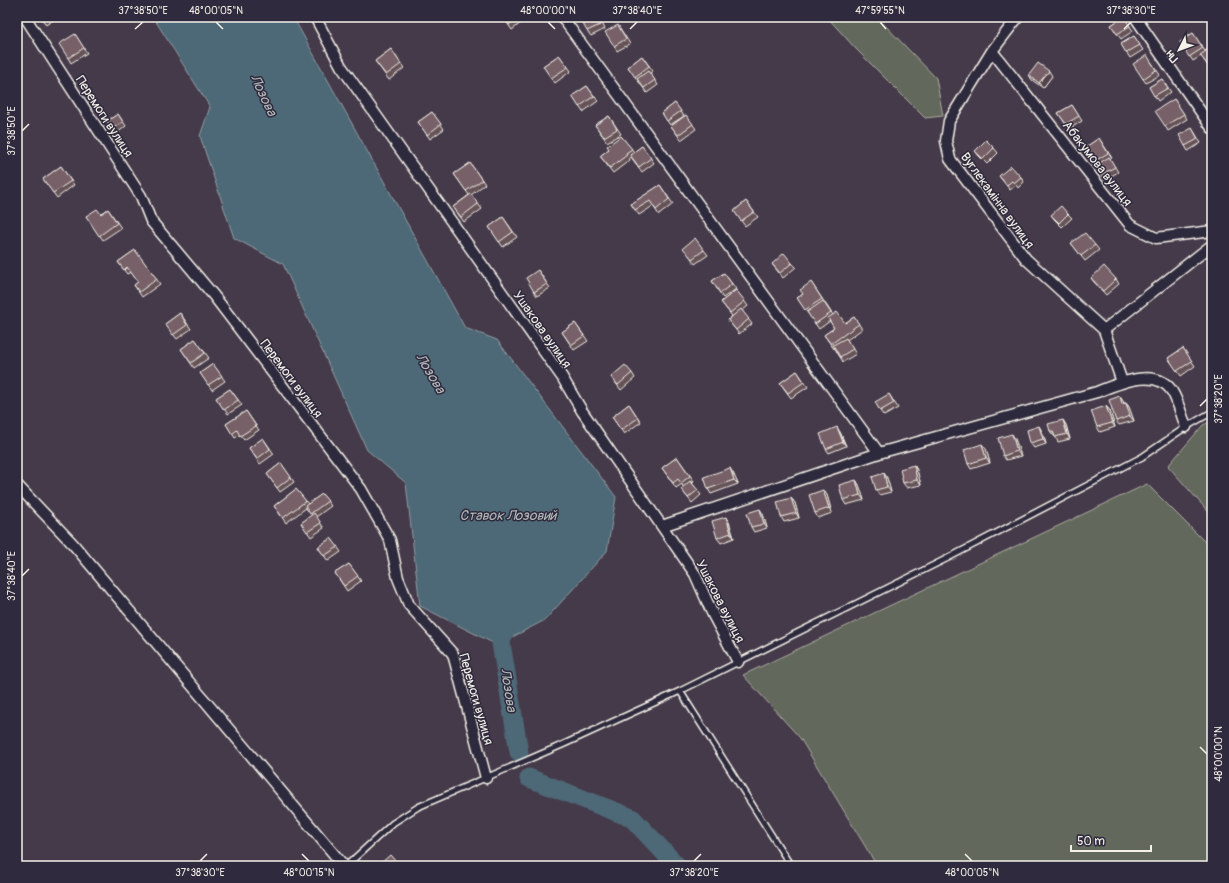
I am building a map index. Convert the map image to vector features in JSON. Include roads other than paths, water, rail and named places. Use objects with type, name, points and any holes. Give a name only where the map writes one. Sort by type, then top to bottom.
[{"type":"street","name":"Перемоги вулиця","points":[[25,17],[141,196],[151,222],[214,296],[361,489],[390,540],[398,578],[409,605],[453,654],[486,778]]},
{"type":"street","name":"Ушакова вулиця","points":[[315,17],[340,66],[562,377],[582,411],[695,574],[713,615],[738,662]]},
{"type":"street","points":[[562,17],[880,453]]},
{"type":"street","name":"Вуглекамінна вулиця","points":[[1018,17],[992,51],[949,121],[946,141],[950,159],[1026,259],[1104,330],[1122,382]]},
{"type":"street","points":[[1135,17],[1212,128]]},
{"type":"street","name":"Абакумова вулиця","points":[[992,51],[1130,225],[1156,238],[1212,231]]},
{"type":"street","points":[[1104,330],[1212,245]]},
{"type":"street","points":[[662,526],[880,453],[1097,392],[1122,382],[1148,378],[1160,381],[1174,393],[1186,427]]},
{"type":"street","points":[[17,485],[73,544],[345,866]]},
{"type":"lane","points":[[345,866],[393,823],[418,807],[680,691],[948,558],[1142,458],[1186,427],[1212,412]]},
{"type":"lane","points":[[680,691],[791,866]]},
{"type":"water","name":"Ставок Лозовий","points":[[153,17],[293,17],[465,328],[497,340],[616,497],[607,551],[545,620],[497,645],[420,606],[406,483],[367,450],[283,264],[234,238],[200,136],[210,107]]},
{"type":"waterway","name":"Лозова","points":[[508,617],[501,643],[519,752]]},
{"type":"waterway","name":"Лозова","points":[[529,778],[632,818],[677,866]]}]
